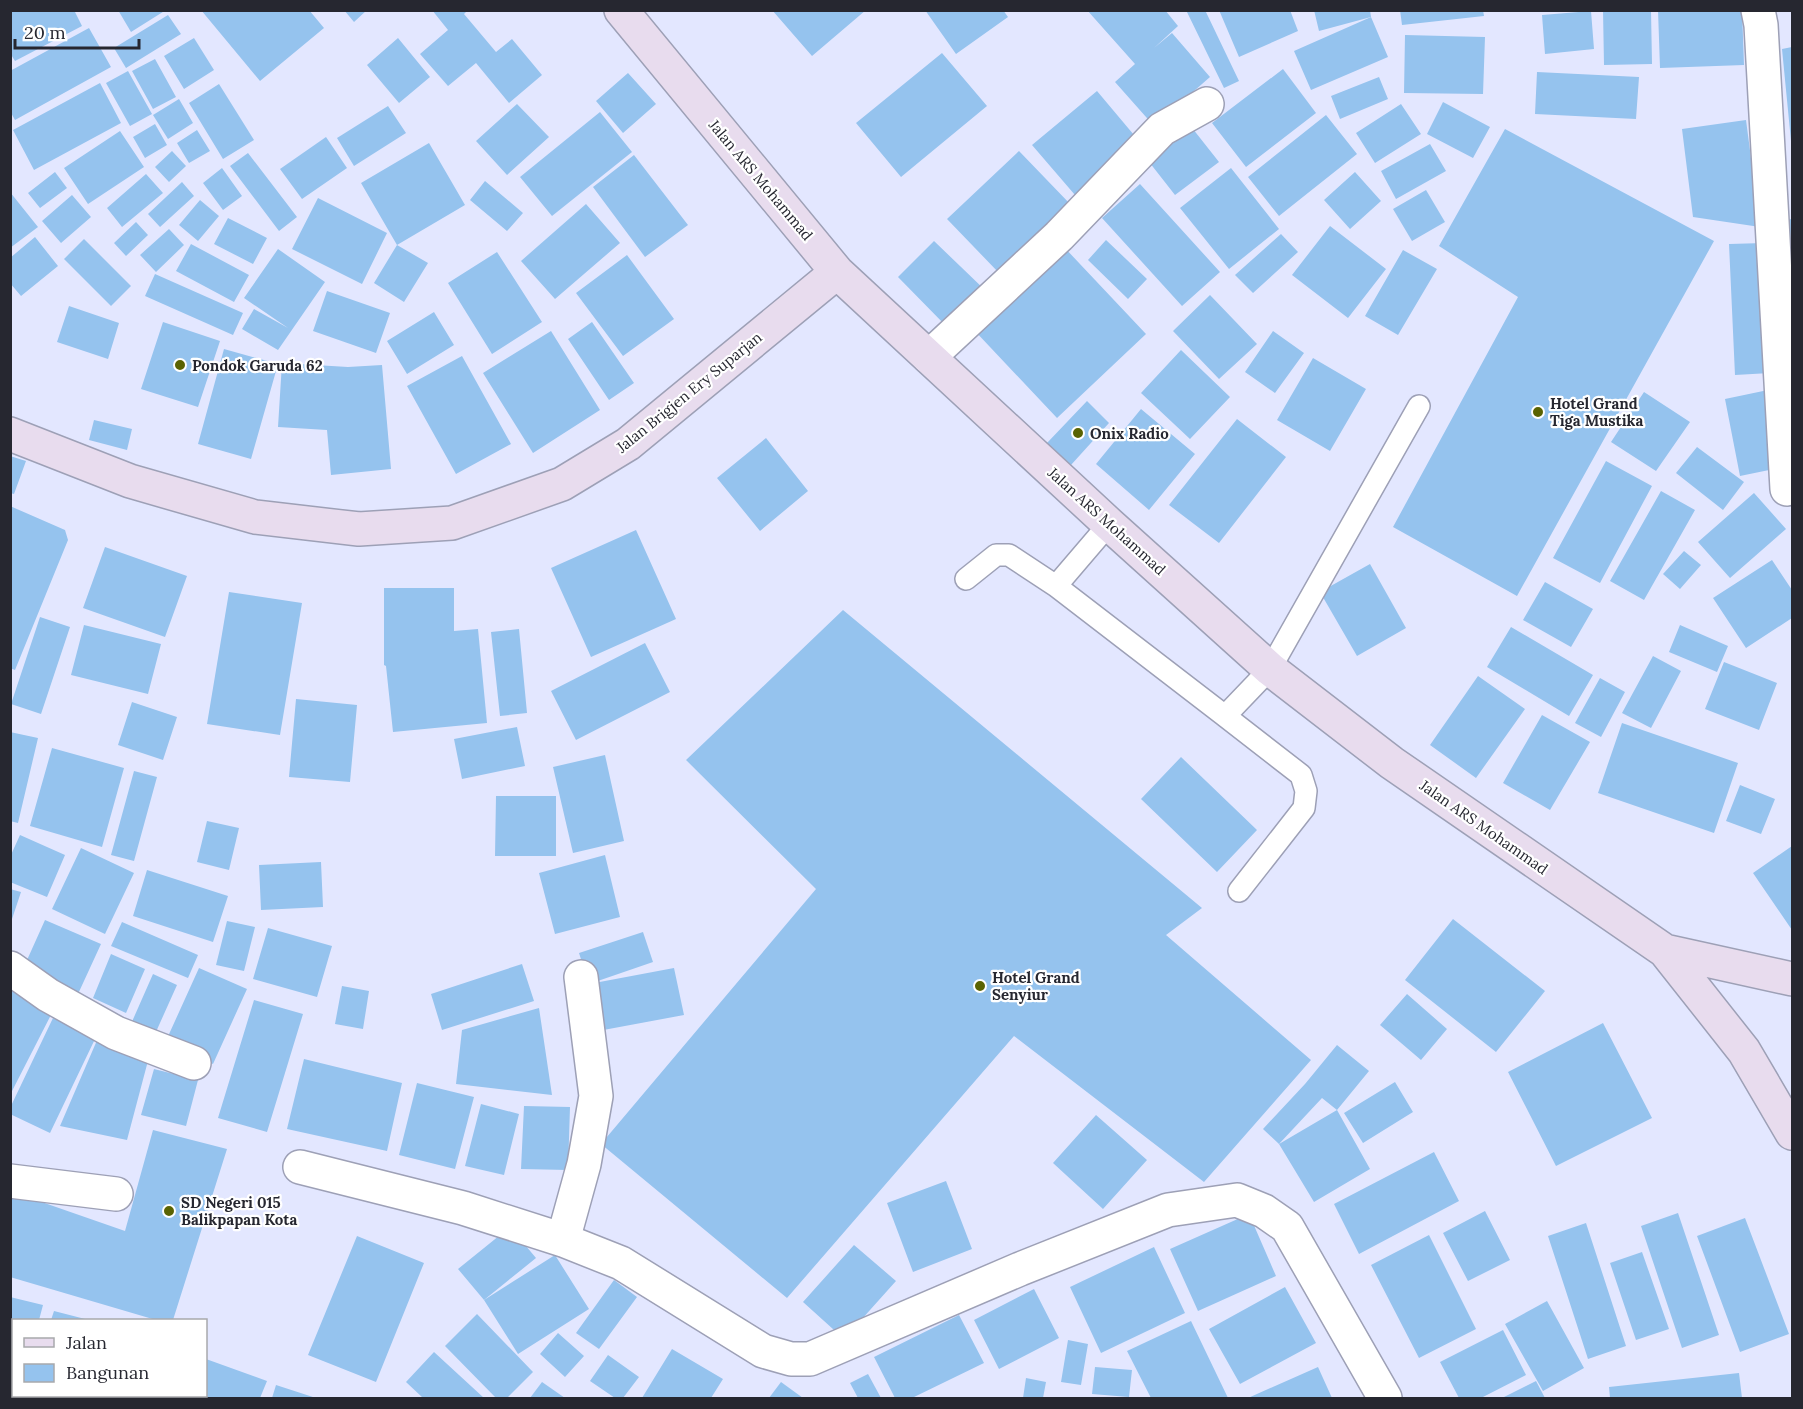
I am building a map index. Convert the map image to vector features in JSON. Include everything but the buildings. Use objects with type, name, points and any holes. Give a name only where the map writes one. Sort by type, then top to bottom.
[{"type":"street","name":"Jalan ARS Mohammad","points":[[621,10],[837,272],[1109,524],[1270,669],[1392,764],[1665,951],[1744,1051],[1792,1133]]},
{"type":"street","points":[[1759,18],[1787,489]]},
{"type":"street","points":[[929,357],[1059,237],[1162,129],[1207,104]]},
{"type":"street","name":"Jalan Brigjen Ery Suparjan","points":[[10,434],[130,481],[255,517],[358,529],[452,523],[562,484],[628,444],[837,272]]},
{"type":"street","name":"Jalan ARS Mohammad","points":[[1665,951],[1792,979]]},
{"type":"street","points":[[10,968],[48,995],[116,1033],[194,1063]]},
{"type":"street","points":[[563,1240],[584,1164],[596,1096],[580,977]]},
{"type":"street","points":[[300,1167],[463,1208],[563,1240],[621,1263],[763,1351],[790,1359],[810,1359],[1020,1269],[1168,1210],[1237,1200],[1264,1211],[1287,1227],[1384,1398]]},
{"type":"street","points":[[10,1181],[116,1194]]},
{"type":"lane","points":[[1226,716],[1270,669],[1419,406]]},
{"type":"lane","points":[[1056,586],[1109,524]]},
{"type":"lane","points":[[966,579],[996,555],[1009,555],[1056,586],[1301,776],[1306,791],[1304,808],[1239,891]]},
{"type":"place","name":"Pondok Garuda 62","points":[[180,365]]},
{"type":"place","name":"Hotel Grand Tiga Mustika","points":[[1538,412]]},
{"type":"place","name":"Onix Radio","points":[[1078,433]]},
{"type":"place","name":"Hotel Grand Senyiur","points":[[980,986]]},
{"type":"place","name":"SD Negeri 015 Balikpapan Kota","points":[[169,1211]]}]
